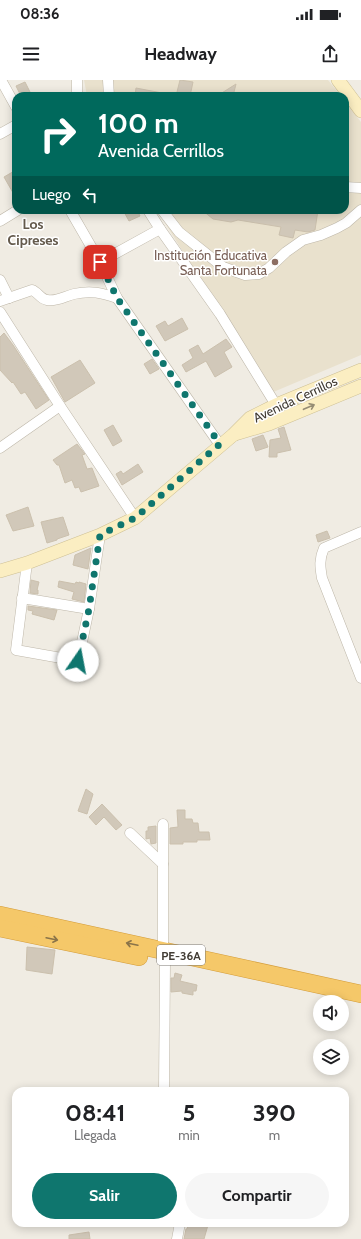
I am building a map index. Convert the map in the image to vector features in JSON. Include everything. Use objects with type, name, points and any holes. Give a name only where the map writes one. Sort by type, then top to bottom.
[{"type":"highway","name":"PE-36A","points":[[0,915],[164,957],[361,1004]]},
{"type":"highway","name":"PE-36A","points":[[0,928],[26,934],[164,957],[361,994]]},
{"type":"street","points":[[1,80],[12,100]]},
{"type":"street","points":[[76,92],[77,80]]},
{"type":"street","points":[[108,80],[109,92]]},
{"type":"street","points":[[338,80],[347,92]]},
{"type":"street","points":[[349,95],[361,111]]},
{"type":"street","points":[[0,134],[12,127]]},
{"type":"street","points":[[349,187],[361,188]]},
{"type":"street","points":[[165,214],[179,232],[223,267],[245,275],[259,274],[269,268],[286,252],[303,240],[321,235],[337,228],[346,223],[361,210]]},
{"type":"street","points":[[0,221],[12,214]]},
{"type":"street","points":[[72,214],[100,262],[117,298],[220,444]]},
{"type":"street","points":[[151,214],[220,314],[276,404],[281,419]]},
{"type":"street","points":[[100,262],[160,229]]},
{"type":"street","points":[[0,280],[4,299],[32,290],[41,298],[47,300],[58,300],[75,294],[97,292],[117,298]]},
{"type":"street","points":[[0,312],[60,406],[135,518]]},
{"type":"street","name":"Avenida Cerrillos","points":[[0,571],[27,563],[100,535],[135,518],[220,444],[233,435],[250,418],[276,404],[361,370]]},
{"type":"street","name":"Avenida Cerrillos","points":[[233,435],[281,419],[361,386]]},
{"type":"street","points":[[0,448],[60,406]]},
{"type":"street","points":[[360,673],[322,578],[320,563],[324,548],[361,532]]},
{"type":"street","points":[[27,563],[16,650],[78,661],[89,609],[100,535]]},
{"type":"street","points":[[22,598],[89,609]]},
{"type":"street","points":[[163,824],[164,1087]]},
{"type":"street","points":[[130,833],[163,864]]},
{"type":"street","points":[[0,935],[26,934]]},
{"type":"street","points":[[177,1239],[179,1227]]},
{"type":"shaded area","points":[[84,80],[328,80],[338,92],[86,92]]},
{"type":"shaded area","name":"Institución Educativa Santa Fortunata","points":[[349,107],[361,122],[361,355],[271,393],[159,214],[349,214]]},
{"type":"building","points":[[180,80],[193,82],[191,92],[177,92]]},
{"type":"building","points":[[25,82],[30,92],[19,92],[16,86]]},
{"type":"building","points":[[236,84],[234,92],[223,92]]},
{"type":"building","points":[[136,88],[157,92],[136,92]]},
{"type":"building","points":[[12,172],[12,191],[4,177]]},
{"type":"building","points":[[125,214],[139,214],[140,216],[129,221]]},
{"type":"building","points":[[207,214],[317,214],[315,230],[308,232],[295,230],[293,238],[279,235],[281,227],[238,220],[231,222],[213,219]]},
{"type":"building","points":[[182,318],[188,329],[165,341],[156,326],[165,321],[168,326]]},
{"type":"building","points":[[4,333],[49,400],[36,409],[25,392],[21,394],[13,382],[12,383],[0,370],[0,337]]},
{"type":"building","points":[[226,339],[232,347],[224,352],[232,367],[215,377],[206,361],[186,372],[182,365],[193,358],[189,350],[198,345],[203,354]]},
{"type":"building","points":[[152,359],[159,369],[150,374],[144,364]]},
{"type":"building","points":[[80,360],[95,383],[65,402],[51,377]]},
{"type":"building","points":[[113,425],[122,441],[113,446],[104,430]]},
{"type":"building","points":[[284,427],[291,450],[277,453],[277,457],[269,457],[270,440],[281,438],[278,429]]},
{"type":"building","points":[[263,435],[268,447],[256,451],[252,439]]},
{"type":"building","points":[[77,444],[85,454],[82,455],[87,469],[92,468],[99,486],[81,492],[79,487],[75,488],[72,480],[65,483],[59,465],[57,465],[53,460]]},
{"type":"building","points":[[138,464],[143,472],[122,485],[116,474],[121,471],[123,474]]},
{"type":"building","points":[[28,507],[34,526],[13,531],[6,515]]},
{"type":"building","points":[[63,517],[69,535],[47,543],[41,522]]},
{"type":"building","points":[[327,531],[330,538],[318,542],[316,535]]},
{"type":"building","points":[[91,548],[88,569],[73,565],[75,555]]},
{"type":"building","points":[[31,580],[39,582],[37,590],[38,594],[30,593]]},
{"type":"building","points":[[59,581],[75,584],[76,582],[79,582],[86,584],[84,602],[72,599],[74,592],[58,587]]},
{"type":"building","points":[[28,606],[57,610],[54,620],[32,614],[33,611],[28,610]]},
{"type":"building","points":[[86,789],[93,794],[87,814],[78,811]]},
{"type":"building","points":[[102,804],[122,825],[116,830],[104,817],[96,825],[89,817]]},
{"type":"building","points":[[177,810],[185,810],[185,819],[192,819],[193,823],[198,823],[199,832],[209,832],[210,840],[183,842],[183,844],[170,844],[170,828],[178,827]]},
{"type":"building","points":[[156,826],[156,843],[151,844],[150,838],[146,839],[146,831],[148,831],[148,827]]},
{"type":"building","points":[[27,947],[55,950],[52,974],[26,970]]},
{"type":"building","points":[[175,973],[182,975],[180,981],[197,985],[196,991],[193,991],[193,995],[182,993],[182,991],[171,992],[171,978],[174,978]]},
{"type":"building","points":[[188,1227],[207,1227],[204,1239],[184,1239]]},
{"type":"building","points":[[89,1232],[90,1239],[69,1239],[69,1235]]},
{"type":"place","name":"Institución Educativa Santa Fortunata","points":[[275,262]]},
{"type":"district","name":"Los Cipreses","points":[[33,232]]},
{"type":"route","points":[[78,661],[89,609],[100,535],[135,518],[220,444],[117,298],[100,262]]}]
